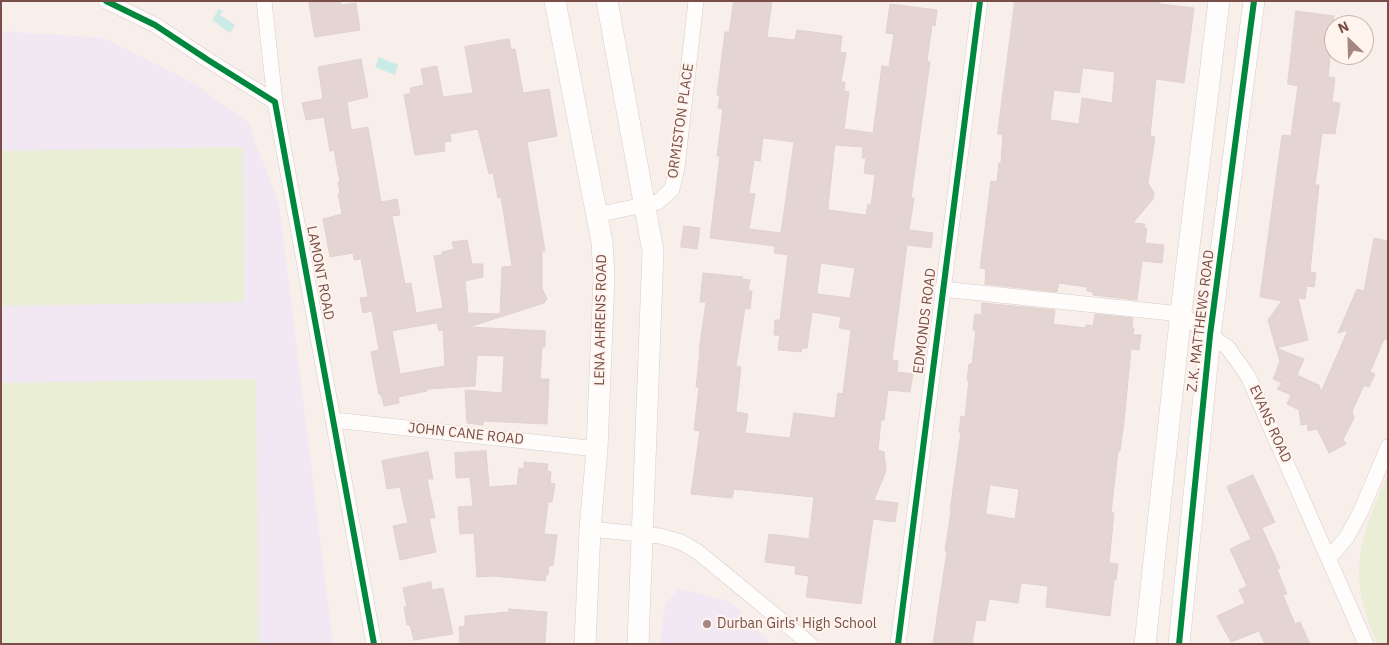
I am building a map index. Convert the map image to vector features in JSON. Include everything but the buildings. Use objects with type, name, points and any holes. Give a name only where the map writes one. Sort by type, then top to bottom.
[{"type":"main road","name":"LENA AHRENS ROAD","points":[[555,1],[602,242],[604,277],[597,449],[590,529],[585,644]]},
{"type":"main road","points":[[606,1],[653,252],[638,644]]},
{"type":"main road","name":"Z.K. MATTHEWS ROAD","points":[[1145,644],[1180,314],[1219,1]]},
{"type":"main road","name":"Z.K. MATTHEWS ROAD","points":[[1179,644],[1210,335],[1254,1]]},
{"type":"street","points":[[106,1],[155,24],[275,102]]},
{"type":"street","name":"LAMONT ROAD","points":[[264,1],[275,102],[374,644]]},
{"type":"street","name":"ORMISTON PLACE","points":[[596,215],[658,202],[672,188],[677,168],[696,1]]},
{"type":"street","name":"EDMONDS ROAD","points":[[898,644],[980,1]]},
{"type":"street","points":[[942,289],[1180,314]]},
{"type":"street","name":"EVANS ROAD","points":[[1180,314],[1228,348],[1248,376],[1366,644]]},
{"type":"street","name":"JOHN CANE ROAD","points":[[334,420],[597,449]]},
{"type":"street","points":[[1329,558],[1347,537],[1361,511],[1388,447]]},
{"type":"street","points":[[590,529],[660,536],[681,542],[698,552],[810,644]]},
{"type":"shaded area","points":[[1,31],[104,38],[193,83],[250,123],[256,145],[279,203],[333,644],[1,644]]},
{"type":"shaded area","name":"Durban Girls' High School","points":[[679,588],[731,602],[771,644],[660,644],[665,605]]},
{"type":"green space","points":[[243,147],[244,302],[1,306],[1,151]]},
{"type":"green space","points":[[256,379],[259,644],[1,644],[1,383]]},
{"type":"green space","points":[[1388,473],[1388,644],[1378,644],[1362,597],[1359,576],[1360,557],[1370,518]]},
{"type":"water","points":[[219,9],[223,11],[220,15],[235,25],[230,33],[212,20]]},
{"type":"water","points":[[379,57],[398,65],[395,75],[375,67]]},
{"type":"cycle path","points":[[106,1],[155,25],[275,102],[374,644]]},
{"type":"cycle path","points":[[898,644],[980,1]]},
{"type":"cycle path","points":[[1179,644],[1210,335],[1254,1]]},
{"type":"place","name":"Durban Girls' High School","points":[[707,624]]}]
